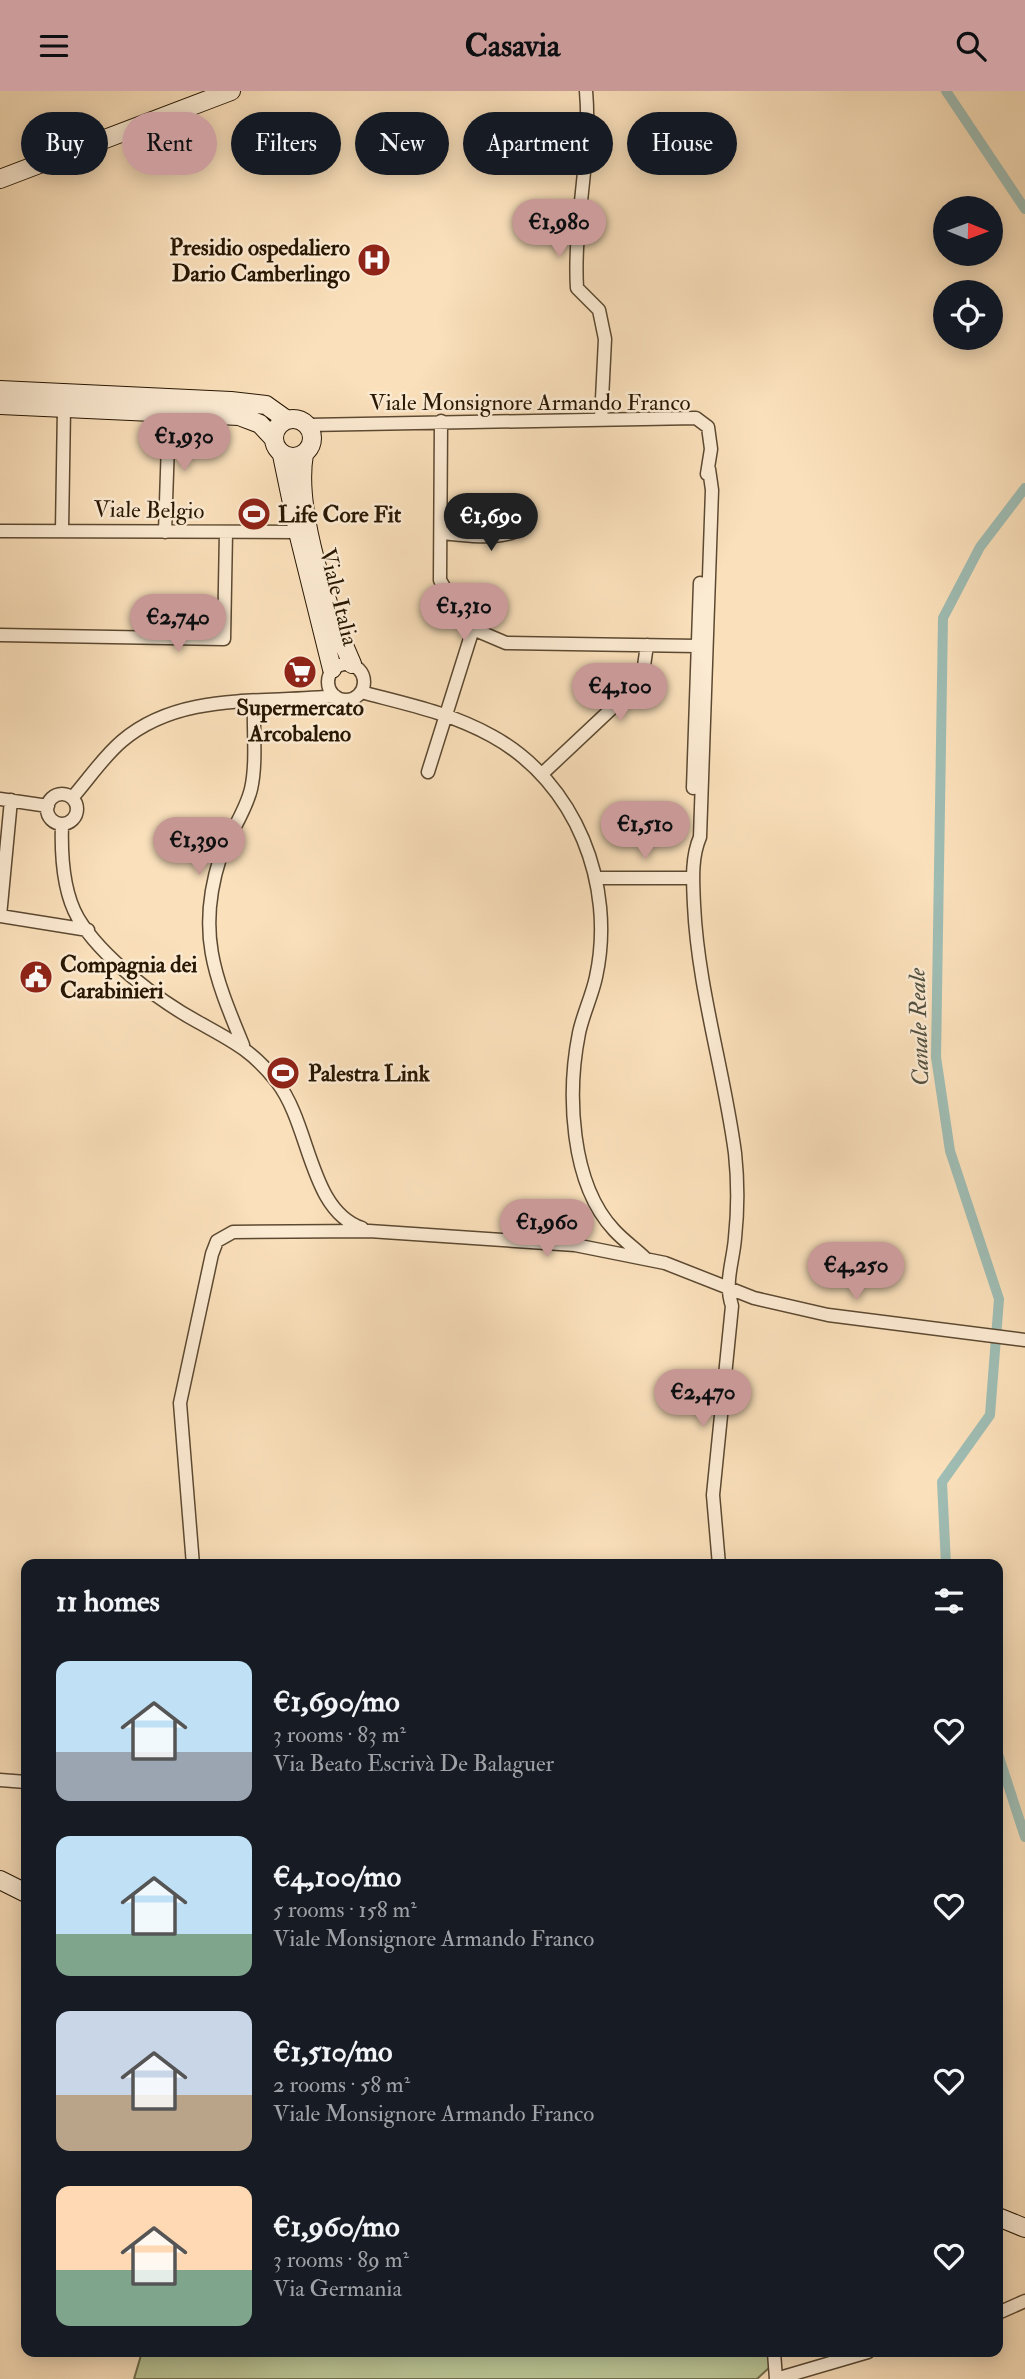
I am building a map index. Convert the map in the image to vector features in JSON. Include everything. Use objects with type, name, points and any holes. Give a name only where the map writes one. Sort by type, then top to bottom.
[{"type":"street","points":[[0,179],[231,91]]},
{"type":"street","points":[[586,91],[589,126],[575,262],[577,288],[599,310],[605,338],[601,419]]},
{"type":"street","points":[[0,390],[266,405],[287,420],[302,421],[308,425],[312,438],[304,454],[296,457],[282,454],[273,438],[260,424],[239,416],[0,405]]},
{"type":"street","points":[[62,530],[64,408]]},
{"type":"street","points":[[165,532],[169,413]]},
{"type":"street","name":"Viale Monsignore Armando Franco","points":[[308,425],[696,418],[708,427],[711,449],[704,484],[697,646],[692,836],[695,848]]},
{"type":"street","points":[[273,438],[278,425],[287,420]]},
{"type":"street","points":[[441,421],[440,580],[456,608],[473,629],[506,643],[697,646]]},
{"type":"street","name":"Viale Italia","points":[[282,454],[332,669]]},
{"type":"street","name":"Viale Italia","points":[[304,454],[300,478],[312,539],[331,616],[352,664]]},
{"type":"street","name":"Viale Monsignore Armando Franco","points":[[709,468],[712,490],[700,823],[693,878],[696,939],[735,1152],[737,1190],[735,1239],[726,1287],[732,1306],[713,1495],[718,1559]]},
{"type":"street","points":[[441,533],[500,536],[519,531],[528,524]]},
{"type":"street","name":"Viale Belgio","points":[[0,531],[298,532]]},
{"type":"street","points":[[0,635],[224,639],[226,532]]},
{"type":"street","points":[[428,772],[473,629]]},
{"type":"street","points":[[542,774],[642,680],[647,645]]},
{"type":"street","points":[[335,696],[327,681],[332,669],[343,663],[352,664],[364,678],[361,692]]},
{"type":"street","points":[[72,798],[120,742],[145,724],[201,704],[254,703],[335,696],[347,700],[361,692],[446,715],[494,737],[542,774],[571,811],[597,878],[601,935],[596,977],[579,1030],[571,1110],[593,1196],[613,1229],[646,1259]]},
{"type":"street","points":[[243,1045],[220,988],[208,946],[209,906],[220,858],[251,789],[254,703]]},
{"type":"street","points":[[62,794],[72,798],[77,810],[75,817],[62,824],[49,817],[48,806],[55,796],[62,794]]},
{"type":"street","points":[[48,806],[5,799],[0,916],[88,930]]},
{"type":"street","points":[[62,824],[66,881],[77,917],[148,989],[196,1021],[243,1045],[278,1083],[299,1118],[327,1202],[345,1222],[369,1231]]},
{"type":"street","points":[[597,878],[693,878]]},
{"type":"street","points":[[193,1559],[180,1403],[217,1241],[233,1232],[369,1231],[562,1243],[665,1263],[754,1298],[828,1315],[1020,1340]]},
{"type":"street","points":[[0,1780],[21,1782]]},
{"type":"street","points":[[0,1880],[21,1890]]},
{"type":"street","points":[[1003,2219],[1025,2228]]},
{"type":"street","points":[[1003,2311],[1025,2301]]},
{"type":"street","points":[[774,2357],[776,2379],[851,2357]]},
{"type":"green space","points":[[141,2357],[770,2357],[772,2365],[757,2379],[134,2379]]},
{"type":"waterway","name":"Canale Reale","points":[[946,91],[1025,209]]},
{"type":"waterway","name":"Canale Reale","points":[[946,1559],[942,1482],[990,1415],[999,1299],[950,1151],[936,1057],[943,618],[980,547],[1025,488]]},
{"type":"waterway","name":"Canale Reale","points":[[1003,1769],[1025,1837]]},
{"type":"place","name":"Presidio ospedaliero Dario Camberlingo","points":[[374,260]]},
{"type":"place","name":"Life Core Fit","points":[[254,514]]},
{"type":"place","name":"Supermercato Arcobaleno","points":[[300,672]]},
{"type":"place","name":"Compagnia dei Carabinieri","points":[[36,977]]},
{"type":"place","name":"Palestra Link","points":[[283,1073]]}]
